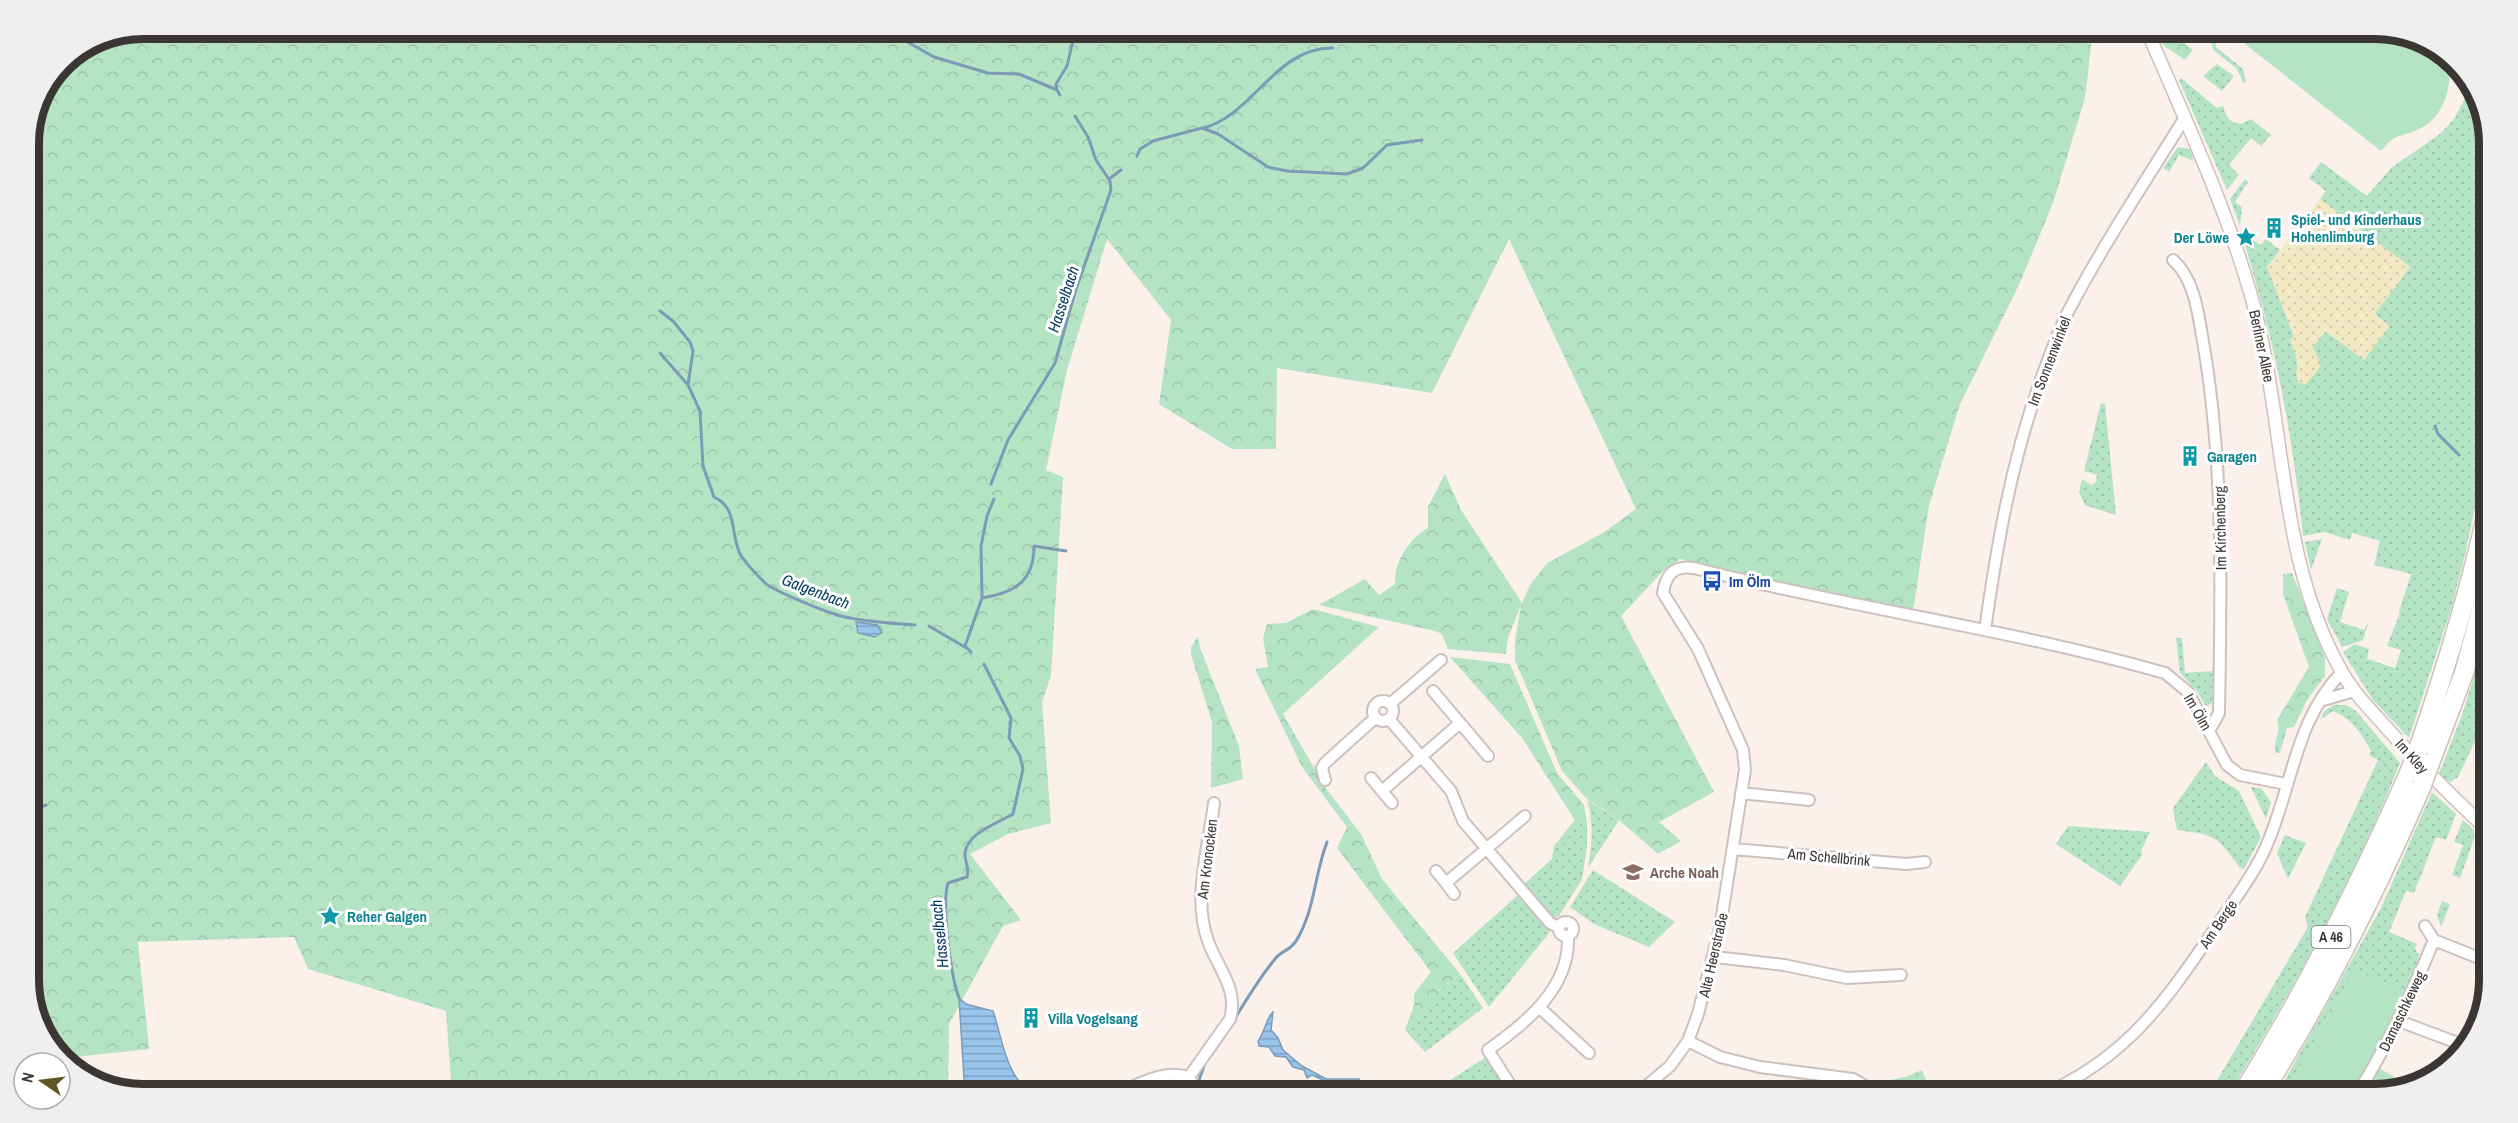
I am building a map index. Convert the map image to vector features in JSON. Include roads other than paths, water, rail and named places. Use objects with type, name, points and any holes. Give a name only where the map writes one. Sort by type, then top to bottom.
[{"type":"highway","name":"A 46","points":[[2424,756],[2479,550]]},
{"type":"highway","name":"A 46","points":[[2269,1084],[2302,1028],[2382,877],[2424,756],[2464,673],[2479,617]]},
{"type":"highway","name":"A 46","points":[[2249,1084],[2287,1021],[2415,779]]},
{"type":"street","name":"Berliner Allee","points":[[2151,39],[2219,202],[2252,298],[2265,353],[2301,572],[2318,622],[2342,672]]},
{"type":"street","name":"Im Sonnenwinkel","points":[[1985,630],[1998,540],[2010,480],[2023,430],[2047,363],[2068,312],[2184,119]]},
{"type":"street","name":"Im Kirchenberg","points":[[2173,260],[2185,270],[2194,302],[2211,392],[2218,456],[2221,510],[2219,713],[2209,731]]},
{"type":"street","name":"Im Ölm","points":[[1673,571],[1683,566],[1694,568],[1843,603],[1985,630],[2165,673],[2188,692],[2221,757],[2233,771],[2251,778],[2286,784]]},
{"type":"street","name":"Alte Heerstraße","points":[[1650,1084],[1670,1066],[1688,1041],[1708,986],[1745,770],[1743,750],[1698,649],[1663,593],[1665,580],[1673,571]]},
{"type":"street","points":[[1390,704],[1441,660]]},
{"type":"street","name":"Im Kley","points":[[2342,672],[2354,691],[2431,778],[2479,822]]},
{"type":"street","name":"Am Berge","points":[[2067,1084],[2105,1061],[2148,1021],[2167,999],[2245,884],[2265,849],[2304,728],[2324,692],[2342,672]]},
{"type":"street","points":[[2320,701],[2354,691]]},
{"type":"street","points":[[1433,692],[1488,756]]},
{"type":"street","points":[[1382,701],[1390,704],[1393,714],[1389,719],[1382,721],[1376,718],[1373,711],[1376,703],[1382,701]]},
{"type":"street","points":[[1325,780],[1322,768],[1325,763],[1376,718]]},
{"type":"street","points":[[1389,719],[1456,799],[1463,821],[1550,923],[1559,927],[1565,922],[1572,924],[1574,932],[1568,937],[1565,965],[1559,979],[1540,1008],[1488,1050],[1509,1084]]},
{"type":"street","points":[[1382,791],[1460,723]]},
{"type":"street","points":[[1371,778],[1392,803]]},
{"type":"street","points":[[1741,793],[1809,800]]},
{"type":"street","name":"Am Kronocken","points":[[1189,1077],[1230,1018],[1233,1008],[1233,996],[1208,940],[1202,916],[1202,893],[1214,803]]},
{"type":"street","points":[[1446,883],[1525,816]]},
{"type":"street","name":"Am Schellbrink","points":[[1733,849],[1906,864],[1925,862]]},
{"type":"street","points":[[1436,871],[1454,894]]},
{"type":"street","points":[[2425,926],[2434,940],[2479,958]]},
{"type":"street","name":"Damaschkeweg","points":[[2363,1084],[2399,1021],[2434,940]]},
{"type":"street","points":[[1714,957],[1784,965],[1847,978],[1901,975]]},
{"type":"street","points":[[1540,1008],[1589,1053]]},
{"type":"street","points":[[2399,1021],[2457,1043]]},
{"type":"street","points":[[1688,1041],[1720,1057],[1760,1067],[1853,1079],[1862,1084]]},
{"type":"street","points":[[1139,1084],[1156,1076],[1179,1074],[1189,1077],[1193,1084]]},
{"type":"water","points":[[856,622],[877,625],[882,632],[875,637],[858,633]]},
{"type":"water","points":[[959,998],[966,1004],[993,1011],[1010,1066],[1021,1084],[964,1084]]},
{"type":"water","points":[[1273,1012],[1271,1030],[1278,1038],[1283,1050],[1302,1066],[1326,1079],[1359,1079],[1357,1084],[1324,1084],[1325,1081],[1312,1075],[1307,1078],[1304,1070],[1293,1067],[1286,1057],[1275,1056],[1269,1047],[1259,1046],[1258,1041]]},
{"type":"waterway","name":"Hasselbach","points":[[902,39],[934,57],[988,73],[1019,74],[1057,90],[1060,95]]},
{"type":"waterway","points":[[1057,90],[1056,84],[1067,66],[1073,39]]},
{"type":"waterway","points":[[1203,128],[1221,121],[1236,110],[1295,58],[1313,51],[1333,48]]},
{"type":"waterway","name":"Hasselbach","points":[[991,484],[1008,440],[1055,363],[1075,292],[1111,190],[1110,181],[1096,160],[1088,137],[1075,116]]},
{"type":"waterway","points":[[1137,156],[1140,149],[1153,141],[1202,128],[1218,134],[1268,167],[1287,171],[1347,174],[1363,168],[1387,145],[1422,140]]},
{"type":"waterway","points":[[1109,179],[1121,170]]},
{"type":"waterway","name":"Galgenbach","points":[[660,311],[673,321],[690,342],[693,351],[688,385],[700,411],[703,466],[714,497],[727,508],[737,547],[743,559],[770,587],[825,611],[859,620],[915,625]]},
{"type":"waterway","points":[[660,353],[688,385]]},
{"type":"waterway","points":[[2435,426],[2438,434],[2459,455]]},
{"type":"waterway","name":"Hasselbach","points":[[971,652],[965,646],[982,598],[981,546],[987,516],[994,499]]},
{"type":"waterway","points":[[982,598],[1004,593],[1020,583],[1031,568],[1034,546],[1066,551]]},
{"type":"waterway","name":"Galgenbach","points":[[929,626],[968,649]]},
{"type":"waterway","name":"Hasselbach","points":[[959,998],[948,941],[946,908],[948,883],[967,877],[965,853],[971,840],[984,829],[1013,814],[1023,769],[1020,756],[1009,738],[1011,718],[984,664]]},
{"type":"waterway","points":[[39,807],[46,805]]},
{"type":"waterway","points":[[1234,1020],[1269,966],[1297,940],[1309,912],[1327,842]]},
{"type":"waterway","points":[[1209,1058],[1226,1034]]},
{"type":"waterway","points":[[1200,1084],[1199,1080],[1205,1063]]},
{"type":"place","name":"Spiel- und Kinderhaus Hohenlimburg","points":[[2274,228]]},
{"type":"place","name":"Der Löwe","points":[[2246,237]]},
{"type":"place","name":"Garagen","points":[[2190,456]]},
{"type":"place","name":"Im Ölm","points":[[1712,581]]},
{"type":"place","name":"Arche Noah","points":[[1633,872]]},
{"type":"place","name":"Reher Galgen","points":[[330,916]]},
{"type":"place","name":"Villa Vogelsang","points":[[1031,1018]]}]
